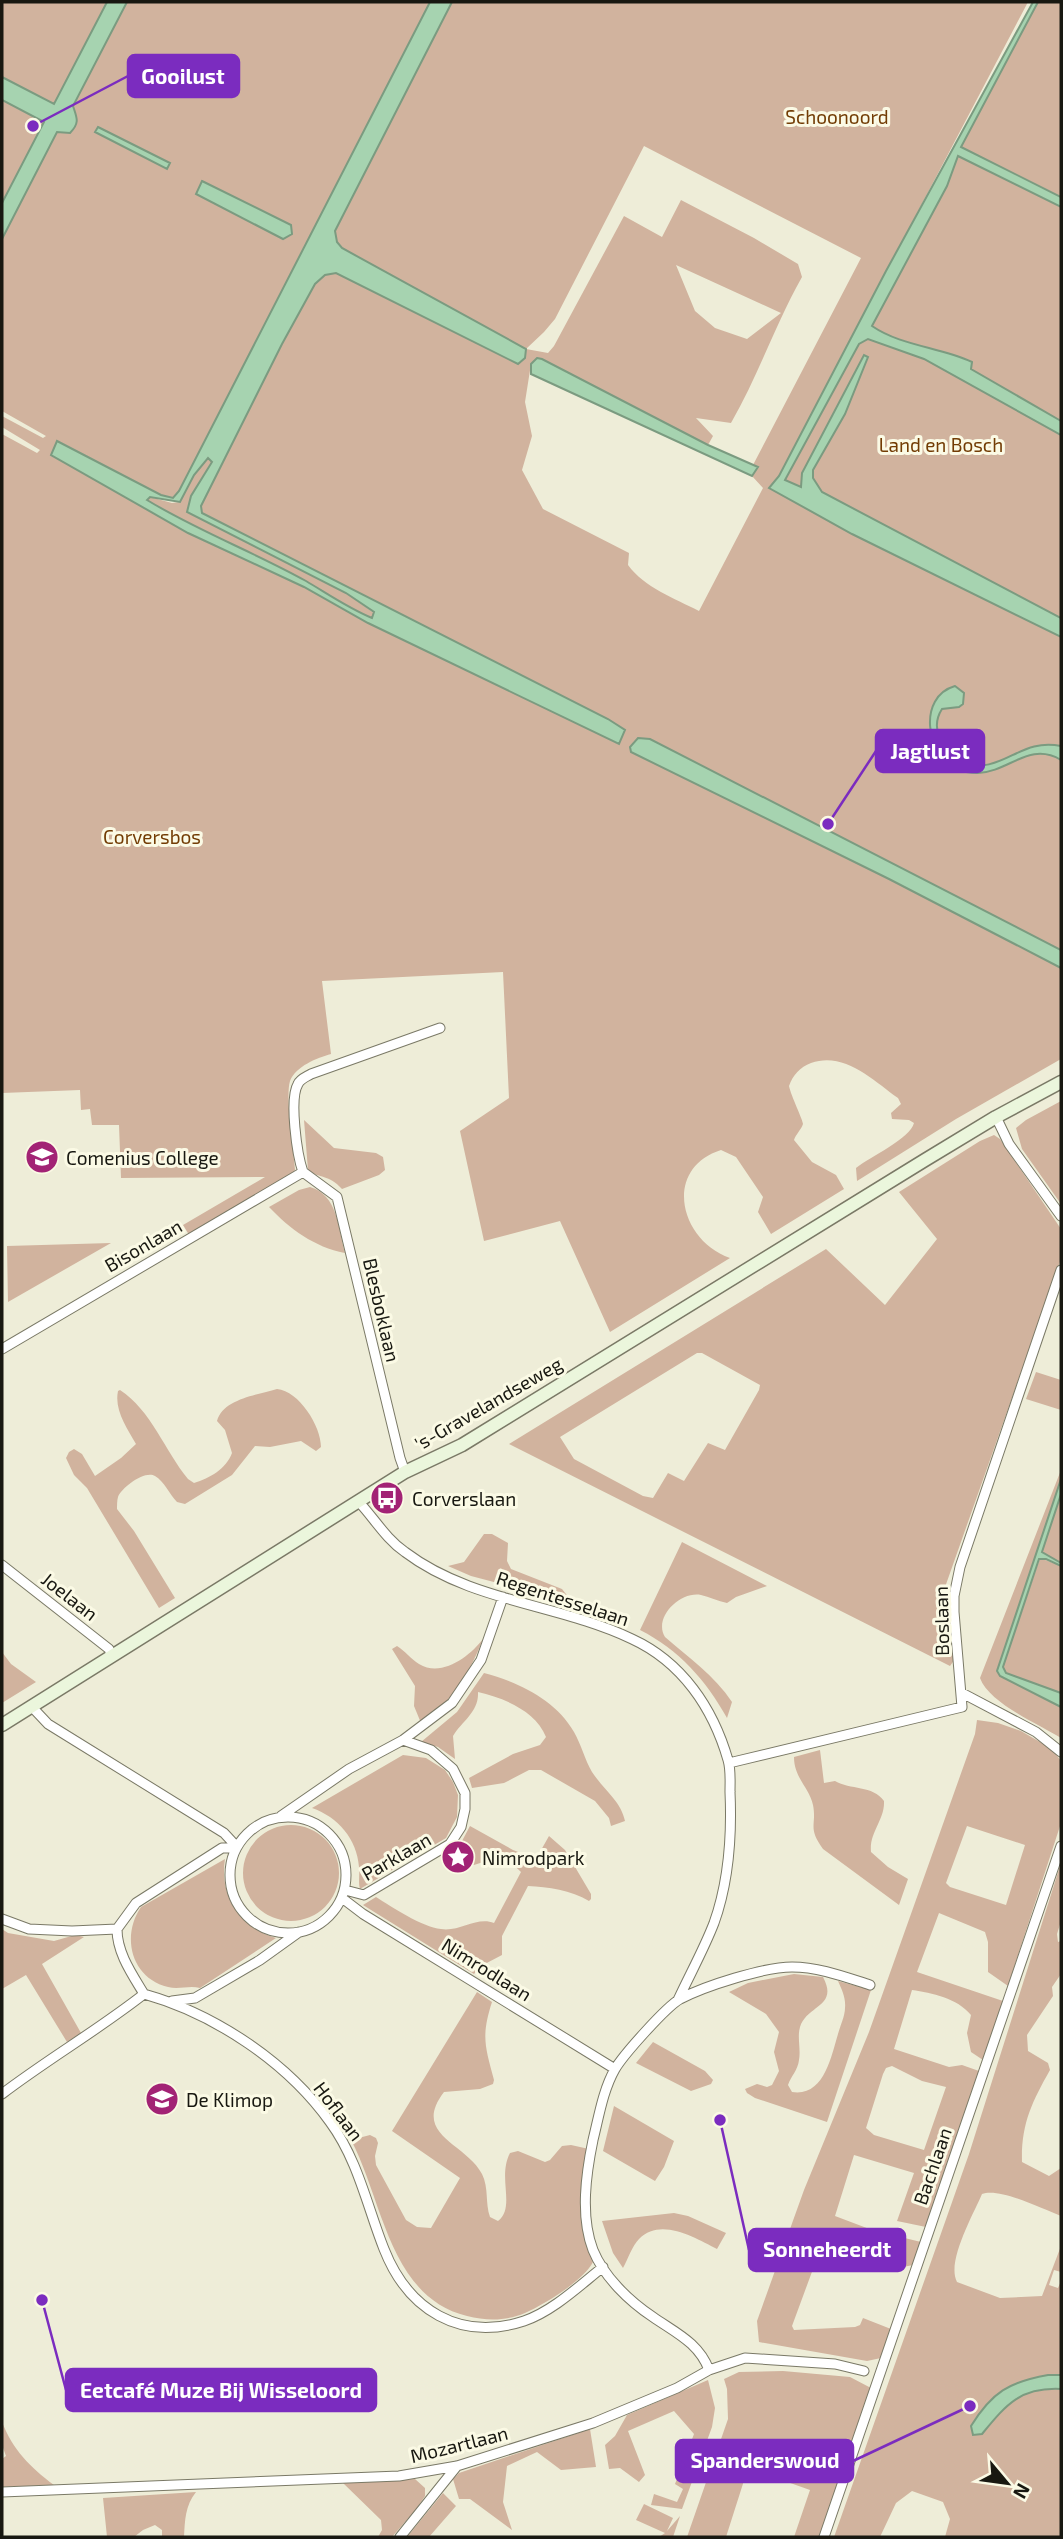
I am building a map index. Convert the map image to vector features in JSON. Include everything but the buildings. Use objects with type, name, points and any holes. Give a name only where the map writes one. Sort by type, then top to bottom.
[{"type":"street","points":[[303,1172],[298,1158],[294,1095],[298,1082],[311,1074],[440,1028]]},
{"type":"street","name":"'s-Gravelandseweg","points":[[2,1725],[405,1472],[462,1445],[996,1117],[1061,1082]]},
{"type":"street","points":[[996,1117],[1009,1144],[1061,1216]]},
{"type":"street","name":"Bisonlaan","points":[[2,1349],[303,1172]]},
{"type":"street","name":"Blesboklaan","points":[[303,1172],[337,1197],[405,1472]]},
{"type":"street","name":"Boslaan","points":[[962,1693],[954,1612],[954,1596],[960,1567],[1058,1286],[1061,1270]]},
{"type":"street","name":"Regentesselaan","points":[[358,1501],[402,1551],[430,1569],[460,1583],[591,1622],[634,1639],[671,1663],[688,1679],[702,1699],[717,1729],[729,1763],[732,1835],[726,1876],[714,1922],[678,2000]]},
{"type":"street","name":"Joelaan","points":[[2,1565],[108,1649],[112,1657]]},
{"type":"street","points":[[299,1932],[277,1932],[257,1924],[241,1909],[231,1889],[230,1878],[230,1867],[237,1847],[260,1823],[281,1816],[349,1769],[403,1740],[452,1703],[481,1660],[503,1597]]},
{"type":"street","points":[[729,1763],[962,1707],[962,1693],[1036,1732],[1061,1752]]},
{"type":"street","points":[[32,1707],[48,1724],[224,1833],[237,1847]]},
{"type":"street","name":"Parklaan","points":[[343,1894],[364,1895],[450,1844],[461,1827],[465,1793],[453,1769],[431,1750],[403,1740]]},
{"type":"street","points":[[170,2002],[195,1998],[260,1960],[299,1932],[317,1926],[331,1914],[343,1894],[345,1862],[333,1836],[318,1824],[300,1817],[281,1816]]},
{"type":"street","name":"Bachlaan","points":[[824,2537],[1061,1846]]},
{"type":"street","points":[[2,2094],[144,1994],[123,1957],[117,1939],[117,1929],[136,1903],[222,1848],[237,1847]]},
{"type":"street","name":"Nimrodlaan","points":[[343,1894],[363,1914],[615,2068]]},
{"type":"street","points":[[2,1919],[29,1929],[117,1929]]},
{"type":"street","points":[[709,2370],[696,2346],[649,2315],[624,2293],[603,2267],[593,2249],[587,2220],[586,2174],[602,2101],[615,2068],[637,2041],[678,2000],[723,1983],[791,1967],[836,1973],[870,1985]]},
{"type":"street","name":"Hoflaan","points":[[144,1994],[170,2002],[226,2030],[269,2061],[307,2094],[331,2123],[352,2159],[385,2253],[404,2286],[424,2305],[455,2324],[490,2329],[526,2320],[561,2300],[603,2267]]},
{"type":"street","name":"Mozartlaan","points":[[2,2492],[399,2476],[457,2466],[593,2423],[677,2388],[709,2370],[745,2358],[835,2364],[864,2371]]},
{"type":"street","points":[[400,2537],[457,2466]]},
{"type":"green space","points":[[2,2],[430,2],[179,491],[173,498],[161,495],[58,441],[144,506],[188,533],[304,587],[368,623],[625,730],[202,514],[201,506],[315,284],[325,275],[336,273],[342,248],[337,242],[335,232],[452,2],[1028,2],[779,476],[784,480],[1037,2],[1061,2],[1061,1059],[956,1119],[857,1181],[856,1168],[898,1141],[914,1123],[892,1119],[891,1113],[901,1104],[898,1098],[858,1069],[823,1060],[803,1067],[789,1086],[803,1124],[794,1140],[812,1162],[836,1175],[844,1189],[771,1234],[758,1212],[763,1197],[736,1157],[721,1150],[702,1159],[690,1172],[685,1188],[685,1205],[699,1237],[730,1258],[610,1332],[560,1221],[484,1241],[460,1131],[509,1098],[503,972],[322,981],[331,1054],[302,1067],[290,1081],[289,1111],[295,1170],[292,1177],[191,1238],[183,1225],[265,1177],[121,1178],[119,1125],[92,1125],[90,1109],[81,1110],[80,1090],[2,1093],[2,434],[37,453],[40,450],[2,427],[2,416],[43,438],[46,436],[2,411]],"holes":[[[644,146],[861,258],[753,465],[757,468],[752,476],[763,488],[699,611],[660,592],[643,580],[628,565],[629,553],[543,509],[522,470],[532,436],[525,402],[531,364],[537,358],[708,445],[713,436],[696,418],[731,423],[802,277],[798,264],[681,200],[662,237],[624,216],[554,346],[548,353],[526,349],[555,319]],[[676,265],[781,313],[747,339],[715,328],[695,311]]]},
{"type":"green space","points":[[207,458],[212,461],[191,496],[187,512],[346,593],[374,613],[372,618],[147,500],[150,497],[172,503],[179,502]]},
{"type":"green space","points":[[1061,1101],[1061,1204],[1022,1149],[1016,1128]]},
{"type":"green space","points":[[304,1120],[334,1148],[376,1153],[383,1157],[385,1170],[379,1175],[342,1189],[333,1181],[312,1173],[308,1170]]},
{"type":"green space","points":[[994,1135],[1000,1139],[1061,1229],[1061,1259],[944,1590],[941,1618],[955,1659],[950,1666],[509,1444],[826,1249],[885,1305],[937,1239],[899,1192]],"holes":[[[697,1353],[702,1353],[760,1385],[725,1450],[708,1443],[684,1481],[668,1473],[653,1498],[643,1496],[574,1459],[560,1437]]]},
{"type":"green space","points":[[310,1187],[319,1191],[332,1205],[345,1253],[303,1236],[269,1207],[299,1190]]},
{"type":"green space","points":[[111,1243],[8,1302],[8,1303],[7,1246]]},
{"type":"green space","points":[[1036,1372],[1061,1380],[1061,1410],[1026,1399]]},
{"type":"green space","points":[[277,1389],[293,1396],[313,1420],[321,1447],[316,1451],[301,1441],[270,1447],[255,1446],[232,1475],[185,1504],[177,1502],[161,1481],[151,1475],[134,1480],[118,1497],[117,1509],[134,1531],[175,1598],[159,1608],[87,1488],[74,1475],[66,1458],[69,1452],[74,1449],[82,1454],[95,1476],[136,1444],[120,1412],[117,1398],[120,1390],[140,1408],[180,1468],[194,1483],[217,1472],[226,1464],[232,1453],[225,1430],[217,1421],[220,1414],[242,1399]]},
{"type":"green space","points":[[1061,1470],[1061,1479],[997,1671],[1000,1676],[1061,1707],[1061,1738],[993,1696],[980,1678]]},
{"type":"green space","points":[[1061,1494],[1061,1563],[1041,1553]]},
{"type":"green space","points":[[484,1534],[492,1534],[508,1543],[507,1561],[511,1569],[562,1589],[573,1603],[471,1576],[448,1566],[464,1562]]},
{"type":"green space","points":[[682,1542],[767,1586],[727,1603],[701,1595],[685,1597],[671,1607],[663,1622],[665,1637],[709,1675],[732,1702],[727,1718],[690,1667],[667,1647],[640,1630]]},
{"type":"green space","points":[[1040,1558],[1061,1566],[1061,1693],[1006,1673],[1003,1667]]},
{"type":"green space","points":[[483,1639],[459,1686],[442,1706],[421,1723],[414,1706],[415,1686],[392,1649],[397,1646],[419,1664],[437,1668],[446,1667],[463,1658]]},
{"type":"green space","points":[[2,1652],[11,1664],[36,1682],[2,1703]]},
{"type":"green space","points":[[484,1673],[523,1687],[557,1711],[574,1732],[592,1772],[616,1801],[625,1821],[611,1826],[609,1818],[595,1801],[541,1770],[529,1770],[504,1783],[472,1788],[469,1778],[513,1754],[540,1745],[546,1737],[527,1713],[498,1698],[478,1692],[473,1711],[453,1736],[455,1759],[438,1747],[421,1742],[457,1712]]},
{"type":"green space","points":[[977,1720],[998,1723],[1021,1731],[1052,1749],[1061,1761],[1061,1823],[1008,1986],[988,1972],[988,1942],[985,1932],[939,1913],[917,1972],[1003,2001],[983,2060],[971,2052],[967,2033],[971,2015],[965,2009],[944,1997],[912,1990],[894,2049],[949,2067],[962,2065],[979,2071],[926,2227],[897,2221],[914,2173],[854,2155],[835,2216],[872,2230],[921,2242],[913,2265],[898,2268],[888,2266],[885,2260],[887,2246],[875,2240],[831,2229],[827,2231],[792,2326],[794,2330],[855,2327],[860,2325],[863,2318],[891,2329],[881,2358],[867,2361],[759,2342],[757,2321],[804,2190],[869,2032],[975,1734]],"holes":[[[967,1826],[1025,1845],[1006,1905],[950,1887],[946,1883]],[[892,2066],[922,2081],[946,2087],[924,2150],[874,2135],[866,2128],[883,2074],[886,2068]]]},
{"type":"green space","points":[[820,1750],[824,1783],[835,1781],[868,1790],[884,1801],[884,1808],[872,1838],[871,1852],[908,1879],[899,1905],[823,1849],[818,1842],[814,1831],[813,1805],[796,1771],[794,1757]]},
{"type":"green space","points":[[403,1755],[426,1758],[445,1770],[458,1795],[457,1817],[446,1838],[360,1889],[357,1857],[350,1838],[338,1823],[312,1808]]},
{"type":"green space","points":[[291,1825],[309,1829],[325,1839],[335,1855],[339,1873],[335,1891],[325,1907],[309,1917],[291,1921],[273,1917],[257,1907],[247,1891],[243,1873],[247,1855],[257,1839],[273,1829]]},
{"type":"green space","points":[[470,1826],[513,1850],[536,1859],[549,1836],[565,1850],[591,1894],[589,1901],[559,1890],[528,1886],[502,1936],[502,1955],[481,1966],[474,1974],[363,1905],[376,1897],[416,1921],[441,1929],[481,1921],[494,1923],[521,1872],[504,1861],[493,1860],[474,1865],[456,1858],[451,1852],[462,1841]]},
{"type":"green space","points":[[225,1859],[225,1886],[235,1909],[252,1927],[276,1938],[200,1988],[172,1988],[155,1982],[145,1975],[133,1954],[132,1930],[141,1907]]},
{"type":"green space","points":[[1061,1863],[1061,1921],[1057,1934],[1058,1942],[1061,1941],[1061,1974],[1052,1987],[1053,1996],[1027,2035],[1028,2051],[1048,2063],[1050,2070],[1029,2114],[1023,2136],[1022,2162],[1049,2176],[1061,2168],[1061,2216],[1010,2196],[982,2194],[962,2238],[955,2262],[955,2273],[957,2282],[1000,2298],[1042,2296],[1061,2246],[1061,2272],[1054,2270],[1049,2285],[1058,2288],[1061,2281],[1061,2537],[945,2537],[950,2519],[943,2502],[912,2491],[896,2503],[880,2537],[834,2537],[969,2154]]},
{"type":"green space","points":[[2,1929],[8,1933],[54,1941],[75,1935],[84,1937],[42,1964],[81,2033],[67,2042],[26,1975],[2,1989]]},
{"type":"green space","points":[[794,1974],[823,1977],[827,1994],[825,2000],[809,2014],[800,2027],[798,2064],[788,2085],[792,2092],[803,2092],[812,2088],[819,2082],[829,2064],[845,2011],[844,1997],[838,1981],[871,1990],[827,2122],[755,2098],[745,2089],[757,2084],[767,2087],[772,2085],[779,2071],[774,2052],[779,2032],[766,2014],[729,1992],[748,1983]]},
{"type":"green space","points":[[477,1992],[492,2002],[486,2024],[486,2041],[493,2084],[480,2089],[444,2092],[436,2107],[434,2119],[437,2129],[474,2163],[482,2174],[490,2217],[498,2221],[506,2208],[505,2172],[510,2153],[518,2151],[545,2162],[562,2146],[589,2149],[586,2231],[593,2262],[581,2277],[563,2291],[543,2304],[511,2318],[482,2319],[467,2316],[441,2305],[420,2289],[404,2268],[392,2243],[351,2140],[370,2135],[376,2138],[376,2165],[406,2220],[417,2227],[431,2228],[460,2178],[392,2131]]},
{"type":"green space","points":[[653,2042],[705,2071],[713,2080],[711,2084],[691,2091],[636,2063]]},
{"type":"green space","points":[[614,2106],[674,2141],[664,2167],[655,2181],[603,2151]]},
{"type":"green space","points":[[674,2213],[688,2216],[726,2233],[717,2249],[678,2232],[657,2230],[639,2239],[623,2268],[613,2253],[602,2221]]},
{"type":"green space","points":[[219,2369],[240,2381],[232,2394],[211,2382]]},
{"type":"green space","points":[[783,2371],[850,2377],[871,2388],[820,2537],[794,2537],[810,2490],[748,2468],[726,2537],[687,2537],[728,2419],[724,2379],[739,2372]]},
{"type":"green space","points":[[708,2380],[715,2408],[712,2427],[682,2509],[651,2505],[654,2494],[677,2502],[683,2489],[675,2484],[694,2434],[674,2411],[628,2431],[645,2475],[639,2482],[620,2468],[609,2469],[605,2445],[615,2436],[627,2415]]},
{"type":"green space","points":[[2,2422],[23,2457],[54,2485],[2,2487],[2,2459],[6,2456],[2,2445]]},
{"type":"green space","points":[[590,2429],[596,2467],[561,2470],[537,2452],[507,2466],[503,2502],[512,2530],[470,2499],[459,2499],[453,2479],[459,2473]]},
{"type":"green space","points":[[415,2479],[425,2488],[425,2496],[392,2537],[378,2537],[382,2530],[381,2520],[343,2483]]},
{"type":"green space","points":[[196,2492],[185,2519],[184,2537],[162,2537],[162,2530],[155,2525],[134,2537],[107,2537],[103,2498]]},
{"type":"green space","points":[[443,2493],[456,2506],[429,2537],[407,2537]]},
{"type":"green space","points":[[644,2504],[673,2518],[667,2531],[680,2516],[673,2537],[659,2537],[665,2533],[636,2520]]},
{"type":"shaded area","points":[[107,2],[127,2],[73,106],[75,126],[70,133],[57,132],[2,239],[2,203],[44,122],[2,100],[2,77],[54,104]]},
{"type":"shaded area","points":[[430,2],[452,2],[335,231],[337,242],[342,248],[526,349],[525,358],[518,364],[336,273],[325,275],[315,284],[282,344],[201,506],[202,513],[608,719],[625,730],[619,744],[368,623],[304,587],[188,533],[51,455],[57,441],[161,495],[173,498],[179,491]],"holes":[[[208,458],[212,462],[191,496],[187,512],[346,593],[374,612],[372,618],[286,570],[186,522],[147,500],[150,497],[180,502],[194,475]]]},
{"type":"shaded area","points":[[1033,2],[1038,2],[961,147],[1061,197],[1061,207],[958,156],[947,186],[872,326],[895,338],[972,362],[971,369],[1061,421],[1061,435],[924,359],[868,339],[859,344],[785,480],[801,487],[802,473],[864,355],[868,357],[845,414],[813,470],[813,478],[822,492],[1061,618],[1061,637],[852,534],[769,488],[779,476],[886,271]]},
{"type":"shaded area","points":[[98,127],[170,163],[167,169],[95,132]]},
{"type":"shaded area","points":[[202,181],[291,225],[292,234],[283,239],[196,194]]},
{"type":"shaded area","points":[[537,358],[708,445],[758,467],[752,476],[531,374],[531,364]]},
{"type":"shaded area","points":[[955,686],[964,693],[963,704],[942,709],[938,716],[937,731],[943,745],[959,763],[988,765],[1033,747],[1046,745],[1061,746],[1061,760],[1039,754],[978,773],[959,770],[946,762],[933,739],[931,713],[943,692]]},
{"type":"shaded area","points":[[638,738],[650,739],[1061,950],[1061,968],[889,879],[631,752],[630,747]]},
{"type":"shaded area","points":[[1061,1479],[1061,1494],[1042,1552],[1061,1563],[1061,1566],[1046,1559],[1039,1559],[1003,1667],[1006,1673],[1061,1693],[1061,1707],[1000,1676],[997,1671]]},
{"type":"shaded area","points":[[1048,2375],[1061,2375],[1061,2389],[1047,2389],[1024,2395],[1007,2406],[982,2434],[973,2435],[971,2426],[994,2397],[1012,2385]]},
{"type":"place","name":"Gooilust","points":[[33,126]]},
{"type":"place","name":"Jagtlust","points":[[828,824]]},
{"type":"place","name":"Comenius College","points":[[42,1157]]},
{"type":"place","name":"Corverslaan","points":[[387,1498]]},
{"type":"place","name":"Nimrodpark","points":[[458,1857]]},
{"type":"place","name":"De Klimop","points":[[162,2099]]},
{"type":"place","name":"Sonneheerdt","points":[[720,2120]]},
{"type":"place","name":"Eetcafé Muze Bij Wisseloord","points":[[42,2300]]},
{"type":"place","name":"Spanderswoud","points":[[970,2406]]},
{"type":"park label","name":"Schoonoord","points":[[837,116]]},
{"type":"park label","name":"Land en Bosch","points":[[941,444]]},
{"type":"park label","name":"Corversbos","points":[[152,836]]}]
